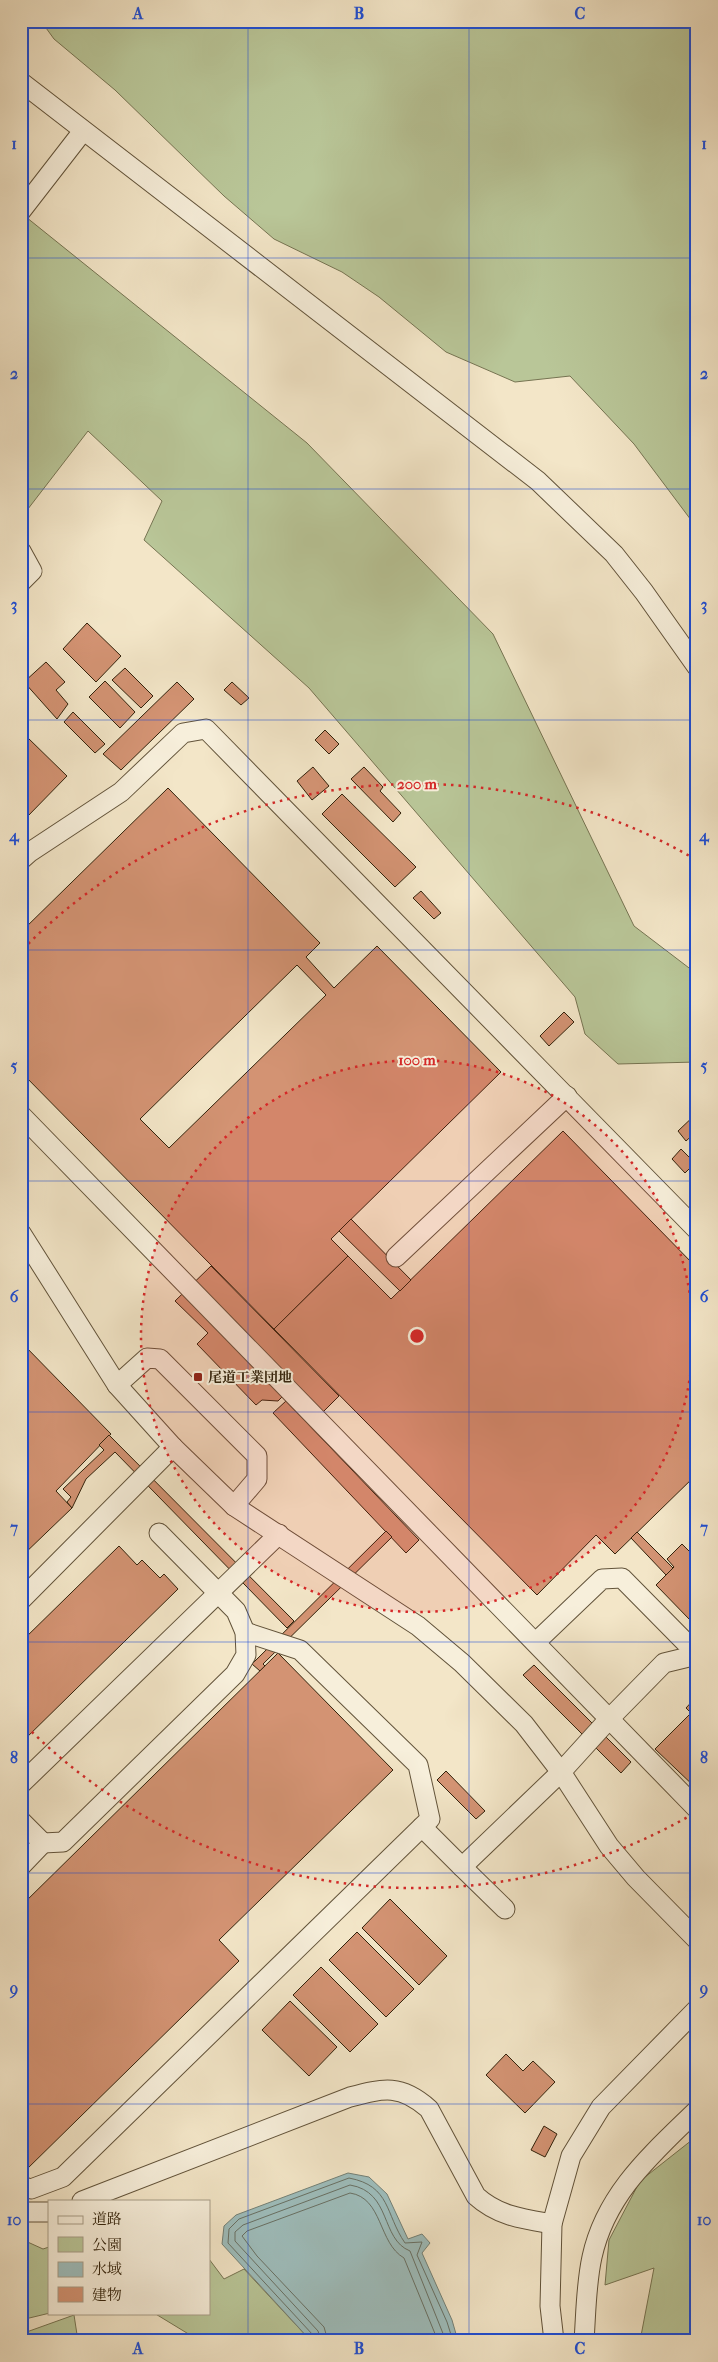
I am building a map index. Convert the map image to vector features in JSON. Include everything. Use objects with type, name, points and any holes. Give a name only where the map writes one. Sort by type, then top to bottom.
[{"type":"street","points":[[21,82],[538,481],[614,554],[644,592],[697,667]]},
{"type":"street","points":[[21,211],[83,131]]},
{"type":"street","points":[[21,551],[32,571],[21,582]]},
{"type":"street","points":[[21,860],[30,852],[121,792],[183,733],[206,729],[697,1230]]},
{"type":"street","points":[[396,1257],[567,1096]]},
{"type":"street","points":[[21,1115],[610,1718],[697,1810]]},
{"type":"street","points":[[21,1233],[117,1385],[173,1447],[234,1506],[418,1626],[462,1663],[524,1724],[561,1772],[609,1846],[636,1878],[697,1940]]},
{"type":"street","points":[[117,1385],[147,1358],[160,1359],[257,1456],[257,1479],[234,1506]]},
{"type":"street","points":[[21,1600],[173,1447]]},
{"type":"street","points":[[21,1866],[44,1843],[63,1842],[236,1674],[246,1655],[246,1632],[236,1611],[159,1533]]},
{"type":"street","points":[[21,1784],[279,1534]]},
{"type":"street","points":[[462,1867],[561,1772],[664,1663],[697,1654],[622,1578],[602,1579],[536,1642]]},
{"type":"street","points":[[21,2186],[31,2189],[63,2177],[430,1819],[418,1765],[300,1650],[246,1632]]},
{"type":"street","points":[[21,1821],[44,1843]]},
{"type":"street","points":[[422,1827],[505,1909]]},
{"type":"street","points":[[554,2341],[550,2306],[552,2224],[571,2156],[601,2107],[697,2009]]},
{"type":"street","points":[[85,2200],[350,2097],[381,2089],[392,2089],[417,2098],[429,2109],[476,2196],[485,2204],[512,2217],[552,2224]]},
{"type":"street","points":[[584,2341],[592,2257],[609,2209],[616,2196],[637,2168],[697,2110]]},
{"type":"street","points":[[21,2212],[48,2212]]},
{"type":"green space","points":[[41,21],[697,21],[697,528],[634,444],[570,376],[515,382],[446,352],[379,297],[342,272],[274,239],[224,196],[115,90],[54,39]]},
{"type":"green space","points":[[21,213],[307,443],[493,634],[634,926],[697,974],[697,1062],[618,1064],[585,1034],[575,997],[309,688],[144,540],[162,501],[88,431],[21,518]]},
{"type":"green space","points":[[697,2136],[697,2341],[640,2341],[654,2268],[605,2285],[609,2240],[640,2181]]},
{"type":"green space","points":[[21,2239],[43,2249],[48,2247],[48,2313],[21,2320]]},
{"type":"green space","points":[[210,2260],[224,2279],[244,2269],[311,2341],[200,2341],[156,2314],[210,2314]]},
{"type":"green space","points":[[74,2315],[78,2341],[21,2341],[21,2334]]},
{"type":"water","points":[[348,2173],[369,2177],[387,2194],[408,2239],[422,2234],[430,2243],[422,2253],[452,2320],[458,2341],[311,2341],[222,2244],[224,2226],[236,2215]]},
{"type":"building","points":[[87,623],[121,656],[96,682],[63,649]]},
{"type":"building","points":[[46,662],[65,682],[56,690],[68,704],[57,719],[24,682]]},
{"type":"building","points":[[125,668],[153,696],[141,708],[112,680]]},
{"type":"building","points":[[105,681],[135,712],[120,728],[89,697]]},
{"type":"building","points":[[177,682],[194,699],[121,770],[103,754]]},
{"type":"building","points":[[232,682],[249,698],[241,705],[224,690]]},
{"type":"building","points":[[73,712],[105,744],[95,753],[64,722]]},
{"type":"building","points":[[325,730],[339,744],[329,754],[315,740]]},
{"type":"building","points":[[27,737],[67,776],[26,818],[21,814],[21,743]]},
{"type":"building","points":[[313,767],[329,786],[312,800],[297,781]]},
{"type":"building","points":[[364,767],[383,787],[380,791],[401,813],[393,822],[351,779]]},
{"type":"building","points":[[168,788],[320,943],[306,957],[334,988],[377,946],[501,1072],[331,1239],[348,1256],[274,1329],[21,1072],[21,932]],"holes":[[[297,965],[326,995],[169,1148],[140,1119]]]},
{"type":"building","points":[[342,794],[416,867],[395,887],[322,814]]},
{"type":"building","points":[[421,891],[441,913],[434,919],[413,898]]},
{"type":"building","points":[[564,1012],[574,1022],[549,1046],[540,1036]]},
{"type":"building","points":[[697,1113],[697,1131],[686,1141],[678,1131]]},
{"type":"building","points":[[563,1131],[697,1268],[697,1474],[615,1554],[596,1535],[537,1595],[274,1329],[348,1256],[391,1299]]},
{"type":"building","points":[[681,1149],[695,1163],[685,1173],[672,1159]]},
{"type":"building","points":[[351,1219],[411,1280],[400,1291],[339,1231]]},
{"type":"building","points":[[211,1266],[339,1396],[311,1424],[283,1396],[278,1401],[262,1400],[256,1405],[197,1344],[208,1333],[175,1301]]},
{"type":"building","points":[[21,1342],[111,1434],[56,1491],[72,1508],[21,1557]]},
{"type":"building","points":[[286,1401],[419,1540],[406,1553],[273,1413]]},
{"type":"building","points":[[109,1435],[294,1621],[287,1628],[115,1452],[86,1479],[72,1508],[67,1502],[71,1497],[63,1489],[104,1450],[99,1445]]},
{"type":"building","points":[[386,1531],[392,1537],[263,1664],[265,1666],[260,1671],[252,1664]]},
{"type":"building","points":[[637,1532],[673,1568],[666,1575],[631,1538]]},
{"type":"building","points":[[682,1544],[690,1552],[697,1545],[697,1613],[690,1620],[656,1585],[674,1567],[667,1559]]},
{"type":"building","points":[[119,1546],[137,1565],[142,1560],[160,1578],[164,1574],[178,1589],[21,1743],[21,1642]]},
{"type":"building","points":[[278,1653],[393,1770],[219,1940],[239,1961],[25,2171],[21,2166],[21,1906]]},
{"type":"building","points":[[534,1665],[631,1762],[621,1773],[523,1675]]},
{"type":"building","points":[[697,1696],[697,1789],[655,1749],[691,1713],[686,1708]]},
{"type":"building","points":[[446,1771],[485,1811],[476,1819],[437,1780]]},
{"type":"building","points":[[390,1899],[447,1956],[419,1985],[362,1928]]},
{"type":"building","points":[[357,1932],[414,1989],[386,2017],[329,1960]]},
{"type":"building","points":[[321,1967],[378,2024],[350,2052],[293,1995]]},
{"type":"building","points":[[290,2001],[337,2047],[309,2076],[262,2030]]},
{"type":"building","points":[[506,2054],[523,2071],[533,2061],[555,2082],[525,2113],[486,2075]]},
{"type":"building","points":[[544,2126],[557,2134],[545,2157],[531,2150]]},
{"type":"place","name":"尾道工業団地","points":[[198,1377]]}]
